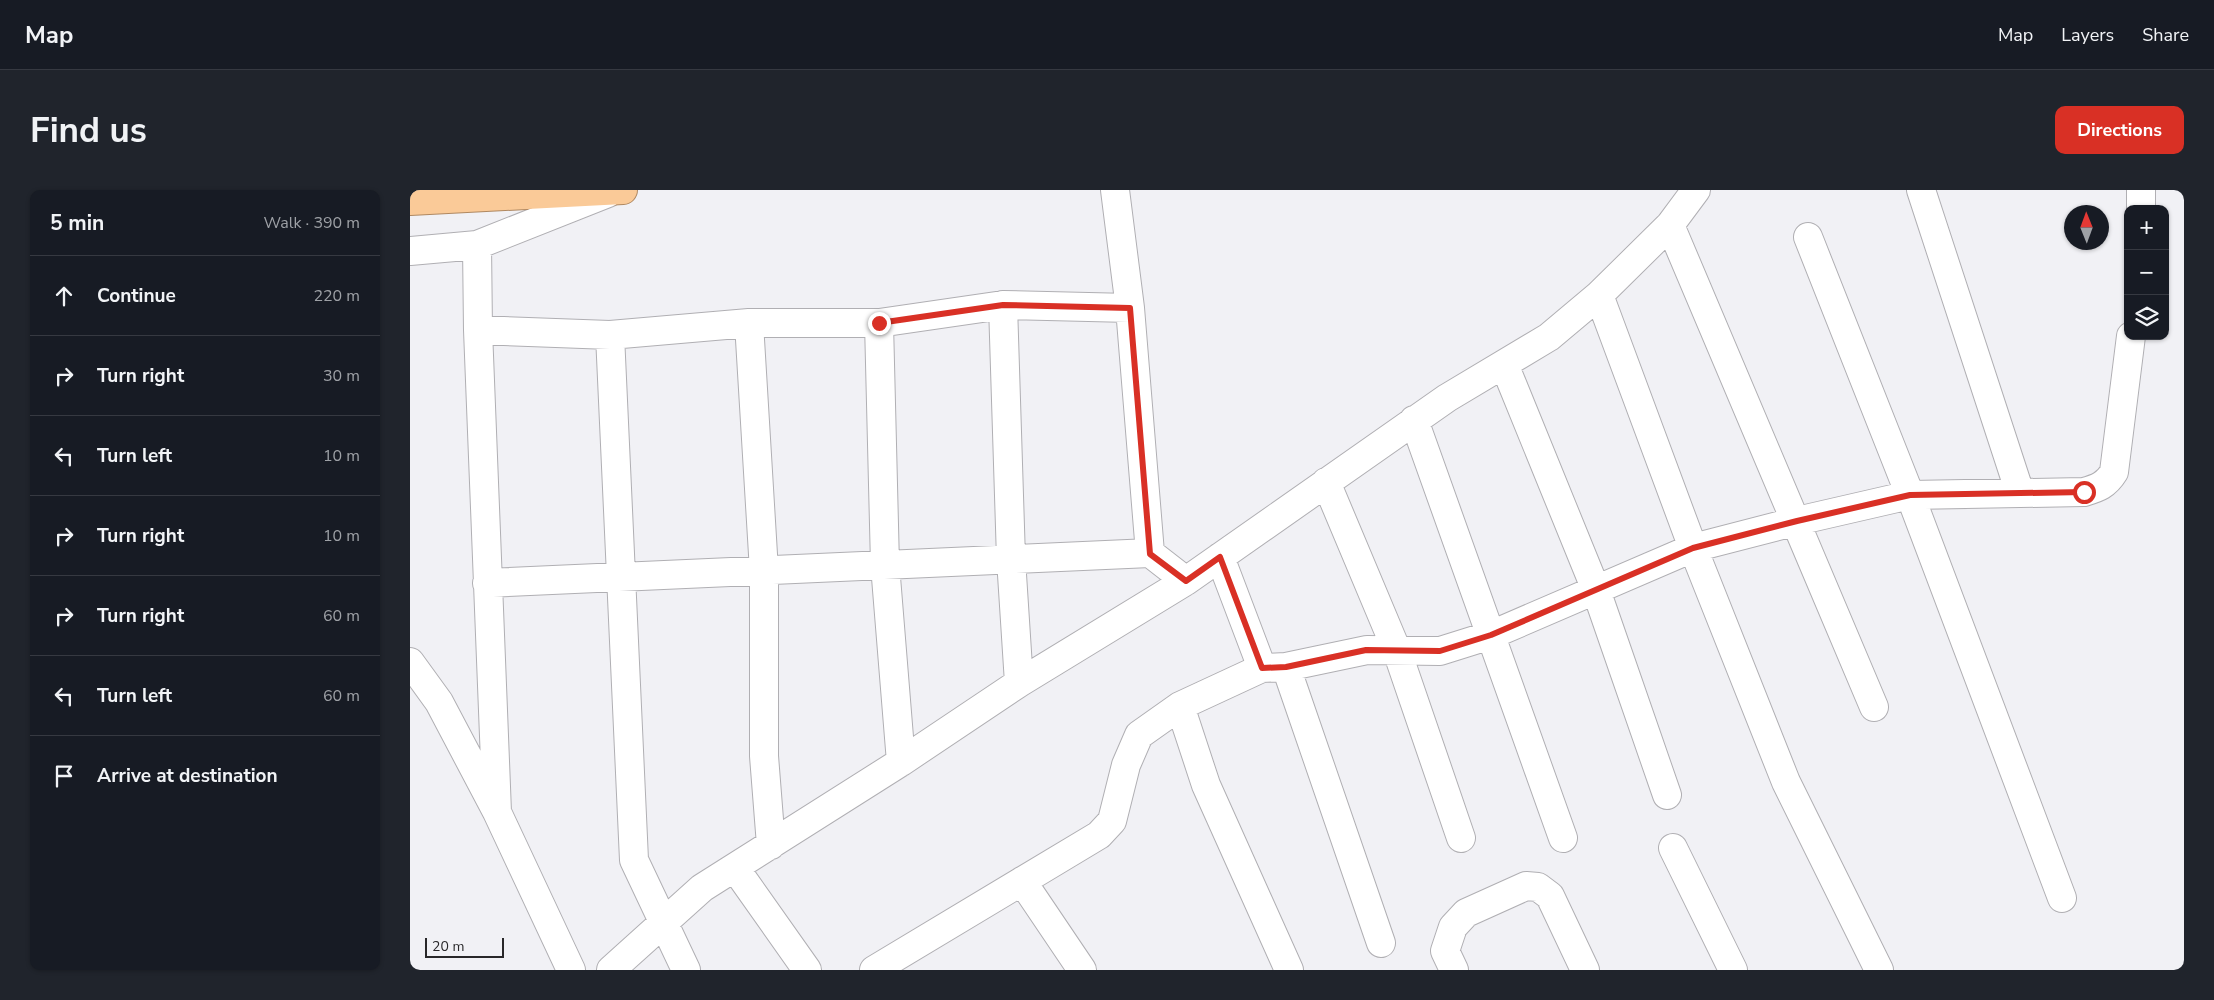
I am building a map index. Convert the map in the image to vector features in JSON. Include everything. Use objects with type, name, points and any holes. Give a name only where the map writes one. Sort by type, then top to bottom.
[{"type":"highway","points":[[410,201],[623,190]]},
{"type":"street","points":[[410,251],[477,245],[614,190]]},
{"type":"street","points":[[1115,190],[1130,308],[1150,554]]},
{"type":"street","points":[[610,970],[702,888],[901,762],[1019,683],[1186,581],[1414,420],[1549,337],[1599,296],[1670,226],[1696,190]]},
{"type":"street","points":[[1921,190],[2020,493]]},
{"type":"street","points":[[2141,190],[2141,205]]},
{"type":"street","points":[[1670,226],[1797,521],[1874,707]]},
{"type":"street","points":[[1808,237],[1910,495],[2062,898]]},
{"type":"street","points":[[477,245],[478,330],[497,812]]},
{"type":"street","points":[[1599,296],[1693,548],[1786,782],[1879,970]]},
{"type":"street","points":[[478,330],[610,335],[749,324],[879,323],[1003,305],[1130,308]]},
{"type":"street","points":[[1003,305],[1011,558],[1019,683]]},
{"type":"street","points":[[879,323],[885,565],[901,762]]},
{"type":"street","points":[[749,324],[764,571],[764,756],[771,845]]},
{"type":"street","points":[[610,335],[634,860],[686,970]]},
{"type":"street","points":[[874,970],[1100,835],[1112,821],[1126,765],[1139,735],[1180,706],[1274,668],[1366,650],[1440,651],[1491,635],[1693,548],[1797,521],[1910,495],[2084,492],[2101,486],[2108,482],[2114,472],[2130,340]]},
{"type":"street","points":[[1504,364],[1596,590],[1666,795]]},
{"type":"street","points":[[1414,420],[1563,838]]},
{"type":"street","points":[[1326,482],[1397,651],[1461,838]]},
{"type":"street","points":[[487,583],[1011,558],[1150,554],[1186,581]]},
{"type":"street","points":[[1220,557],[1274,668],[1381,943]]},
{"type":"street","points":[[410,662],[439,702],[497,812],[571,970]]},
{"type":"street","points":[[1180,706],[1206,785],[1289,970]]},
{"type":"street","points":[[1673,848],[1733,970]]},
{"type":"street","points":[[735,868],[807,970]]},
{"type":"street","points":[[1022,881],[1082,970]]},
{"type":"street","points":[[1454,970],[1445,951],[1453,927],[1466,913],[1526,886],[1538,887],[1550,896],[1585,970]]},
{"type":"route","points":[[879,323],[1003,305],[1130,308],[1150,554],[1186,581],[1220,557],[1262,668],[1286,667],[1366,650],[1440,651],[1491,635],[1693,548],[1797,521],[1910,495],[2084,492]]}]
